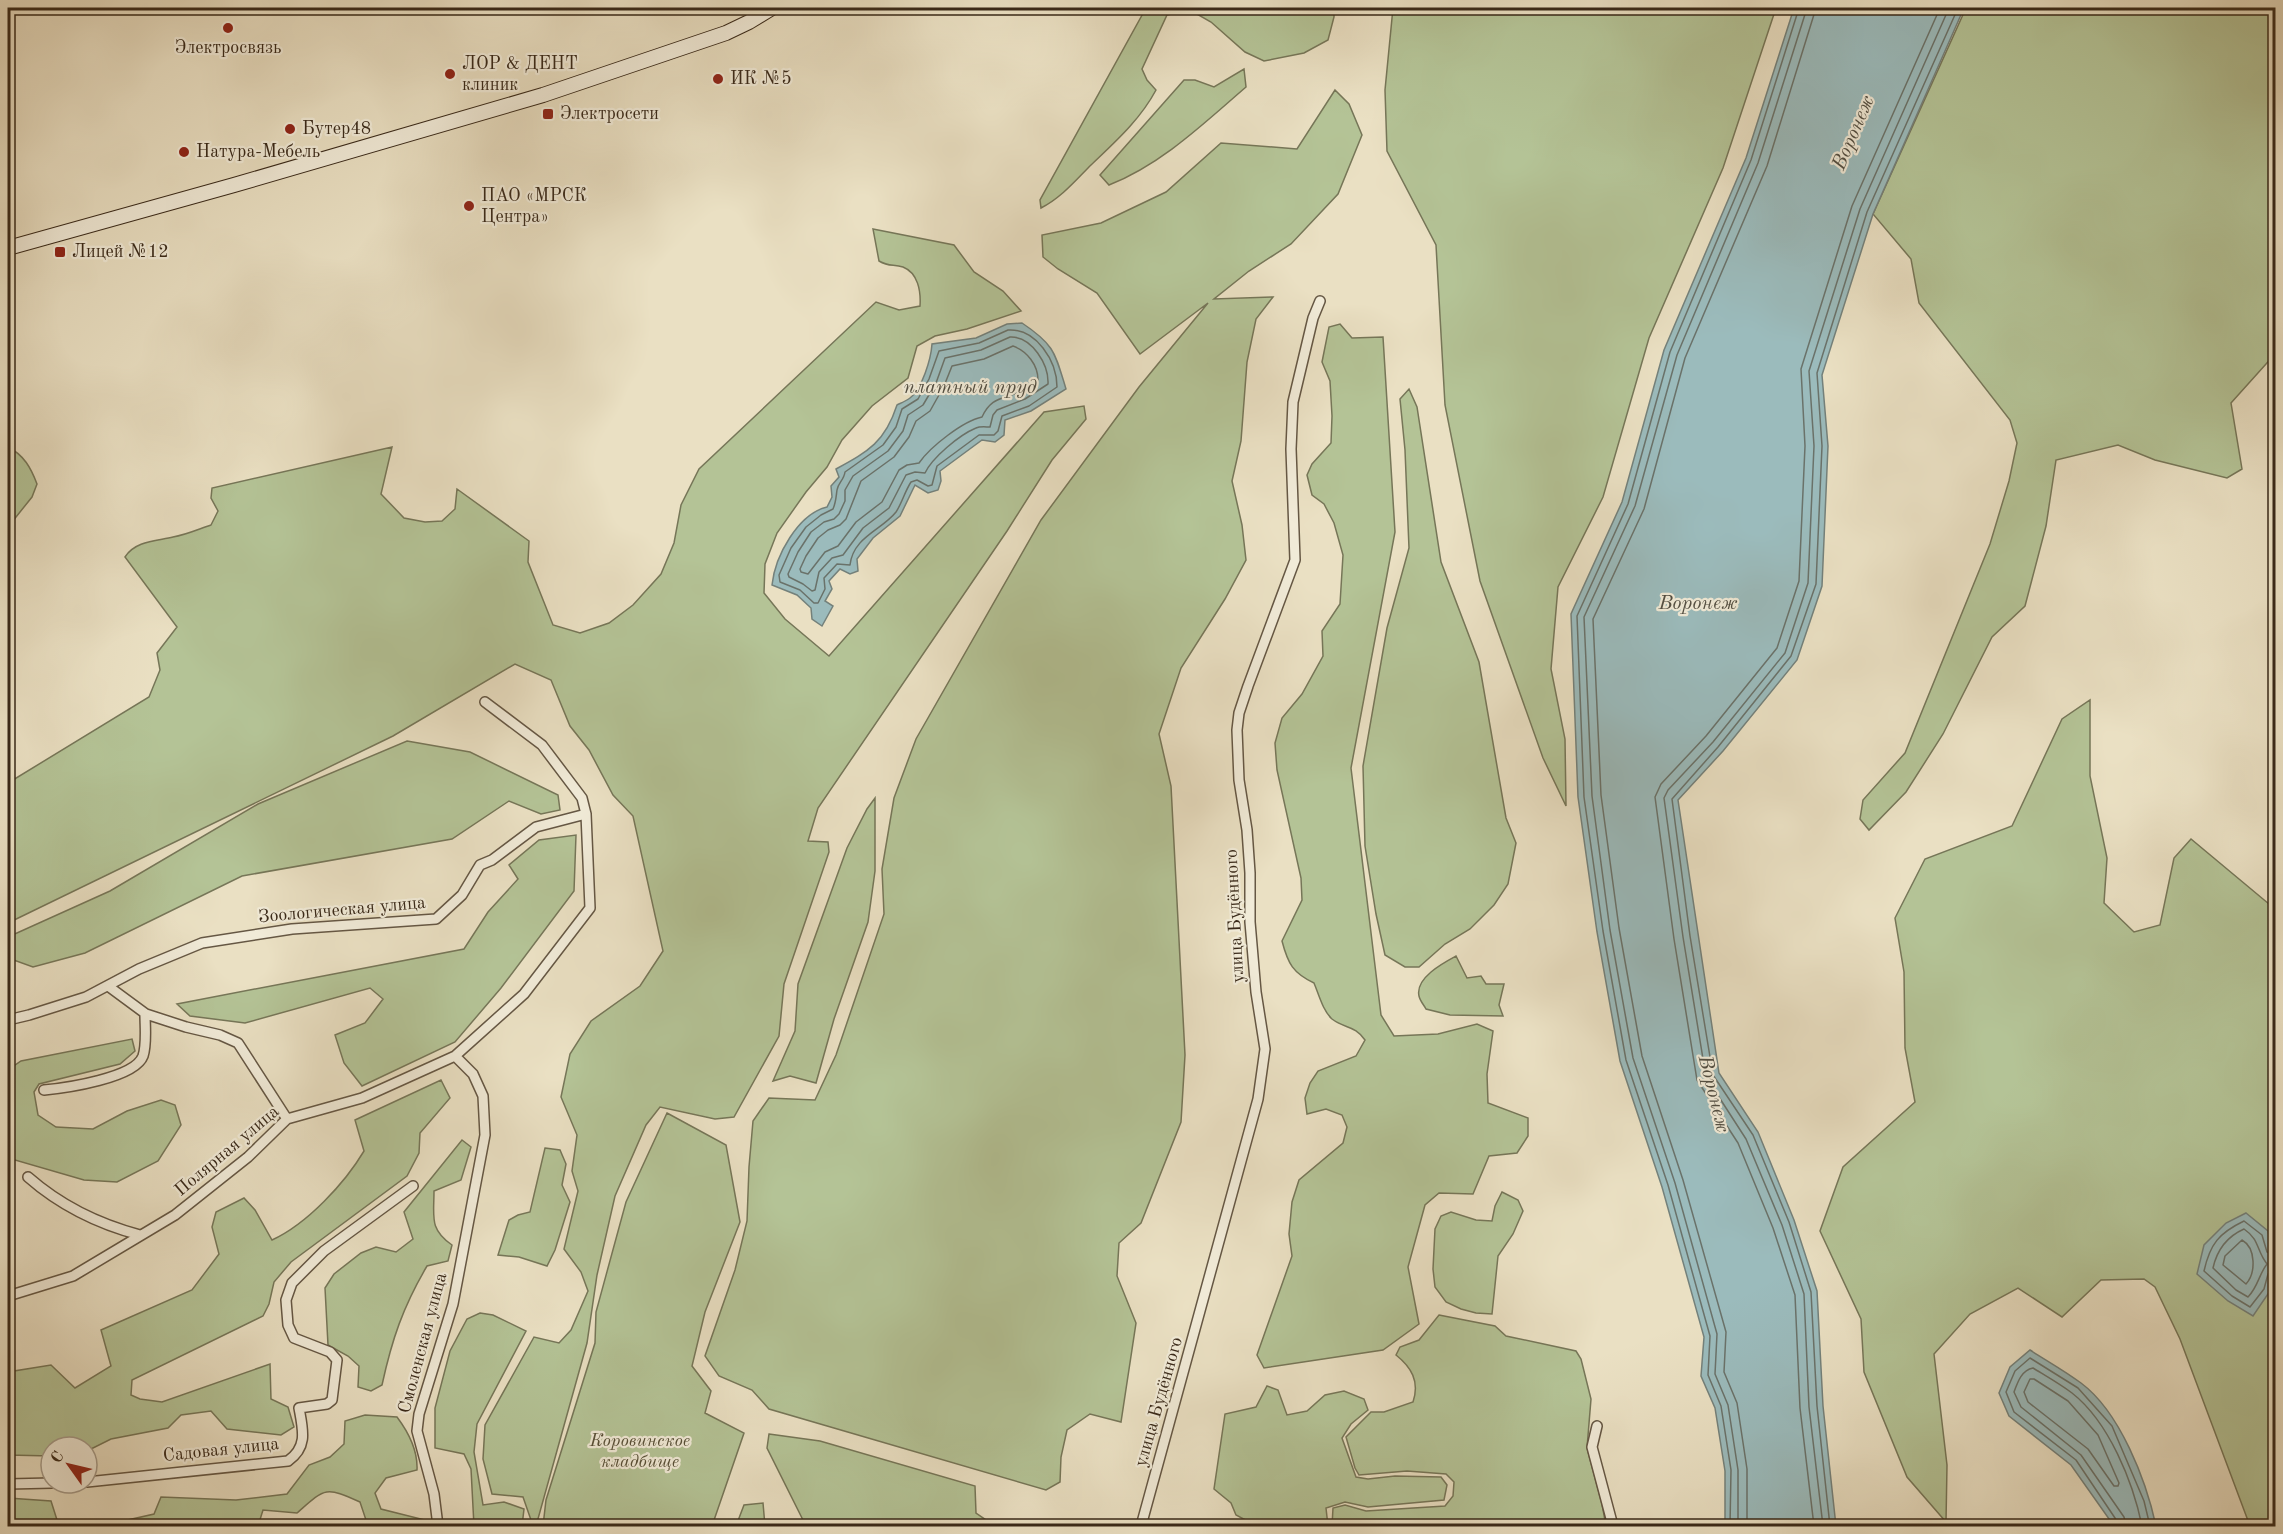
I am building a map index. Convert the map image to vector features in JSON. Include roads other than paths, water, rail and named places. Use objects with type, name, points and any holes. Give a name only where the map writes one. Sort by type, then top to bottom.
[{"type":"main road","points":[[8,248],[543,95],[726,33],[772,8]]},
{"type":"street","name":"улица Будённого","points":[[1141,1527],[1263,1074],[1265,1049],[1254,976],[1249,862],[1239,780],[1237,730],[1239,713],[1248,686],[1295,560],[1291,449],[1293,402],[1313,318],[1320,301]]},
{"type":"street","name":"Полярная улица","points":[[8,1296],[73,1276],[175,1215],[239,1164],[287,1119],[362,1098],[455,1056],[524,994],[590,908],[586,814],[582,798],[542,745],[485,702]]},
{"type":"street","name":"Зоологическая улица","points":[[8,1020],[86,998],[139,969],[202,944],[292,929],[436,919],[462,895],[480,865],[492,860],[536,827],[586,814]]},
{"type":"street","points":[[108,986],[145,1014],[220,1035],[238,1043],[287,1119]]},
{"type":"street","points":[[44,1090],[74,1087],[127,1071],[138,1064],[143,1055],[145,1014]]},
{"type":"street","name":"Смоленская улица","points":[[438,1527],[435,1494],[417,1431],[419,1414],[453,1304],[485,1135],[483,1096],[473,1074],[455,1056]]},
{"type":"street","points":[[28,1177],[47,1194],[79,1212],[118,1229],[141,1235]]},
{"type":"street","name":"Садовая улица","points":[[99,1481],[288,1461],[295,1456],[304,1438],[299,1408],[327,1404],[332,1400],[337,1360],[330,1352],[294,1338],[288,1325],[286,1300],[292,1283],[324,1251],[413,1186]]},
{"type":"street","points":[[1597,1426],[1592,1448],[1613,1527]]},
{"type":"street","points":[[8,1484],[39,1483]]},
{"type":"water","name":"Воронеж","points":[[1794,8],[1964,8],[1873,214],[1822,375],[1828,446],[1822,586],[1797,660],[1723,751],[1678,800],[1719,1073],[1758,1132],[1794,1220],[1817,1291],[1823,1406],[1836,1526],[1725,1526],[1725,1471],[1715,1408],[1701,1376],[1704,1337],[1662,1187],[1620,1061],[1597,932],[1578,797],[1571,614],[1622,502],[1664,350],[1746,158]]},
{"type":"water","name":"платный пруд","points":[[1022,323],[1048,344],[1056,358],[1066,389],[1031,411],[1005,420],[1004,435],[995,442],[982,440],[940,471],[941,481],[938,490],[928,493],[915,485],[900,516],[873,538],[857,559],[858,571],[850,574],[840,569],[829,581],[832,589],[825,601],[833,606],[822,626],[812,619],[811,608],[797,595],[772,585],[778,562],[790,538],[807,518],[827,507],[832,497],[831,486],[839,477],[836,469],[867,451],[887,428],[897,405],[914,394],[925,373],[932,344],[976,338],[1007,324]]},
{"type":"water","points":[[2246,1213],[2268,1231],[2275,1260],[2270,1291],[2253,1316],[2228,1301],[2197,1274],[2204,1245],[2226,1223]]},
{"type":"water","points":[[2030,1350],[2081,1383],[2108,1411],[2138,1468],[2156,1526],[2114,1526],[2071,1465],[2009,1416],[1999,1393],[2010,1367]]},
{"type":"place","name":"Электросвязь","points":[[228,28]]},
{"type":"place","name":"ЛОР & ДЕНТ клиник","points":[[450,74]]},
{"type":"place","name":"ИК №5","points":[[718,79]]},
{"type":"place","name":"Электросети","points":[[548,114]]},
{"type":"place","name":"Бутер48","points":[[290,129]]},
{"type":"place","name":"Натура-Мебель","points":[[184,152]]},
{"type":"place","name":"ПАО «МРСК Центра»","points":[[469,206]]},
{"type":"place","name":"Лицей №12","points":[[60,252]]},
{"type":"park label","name":"Коровинское кладбище","points":[[640,1451]]}]
